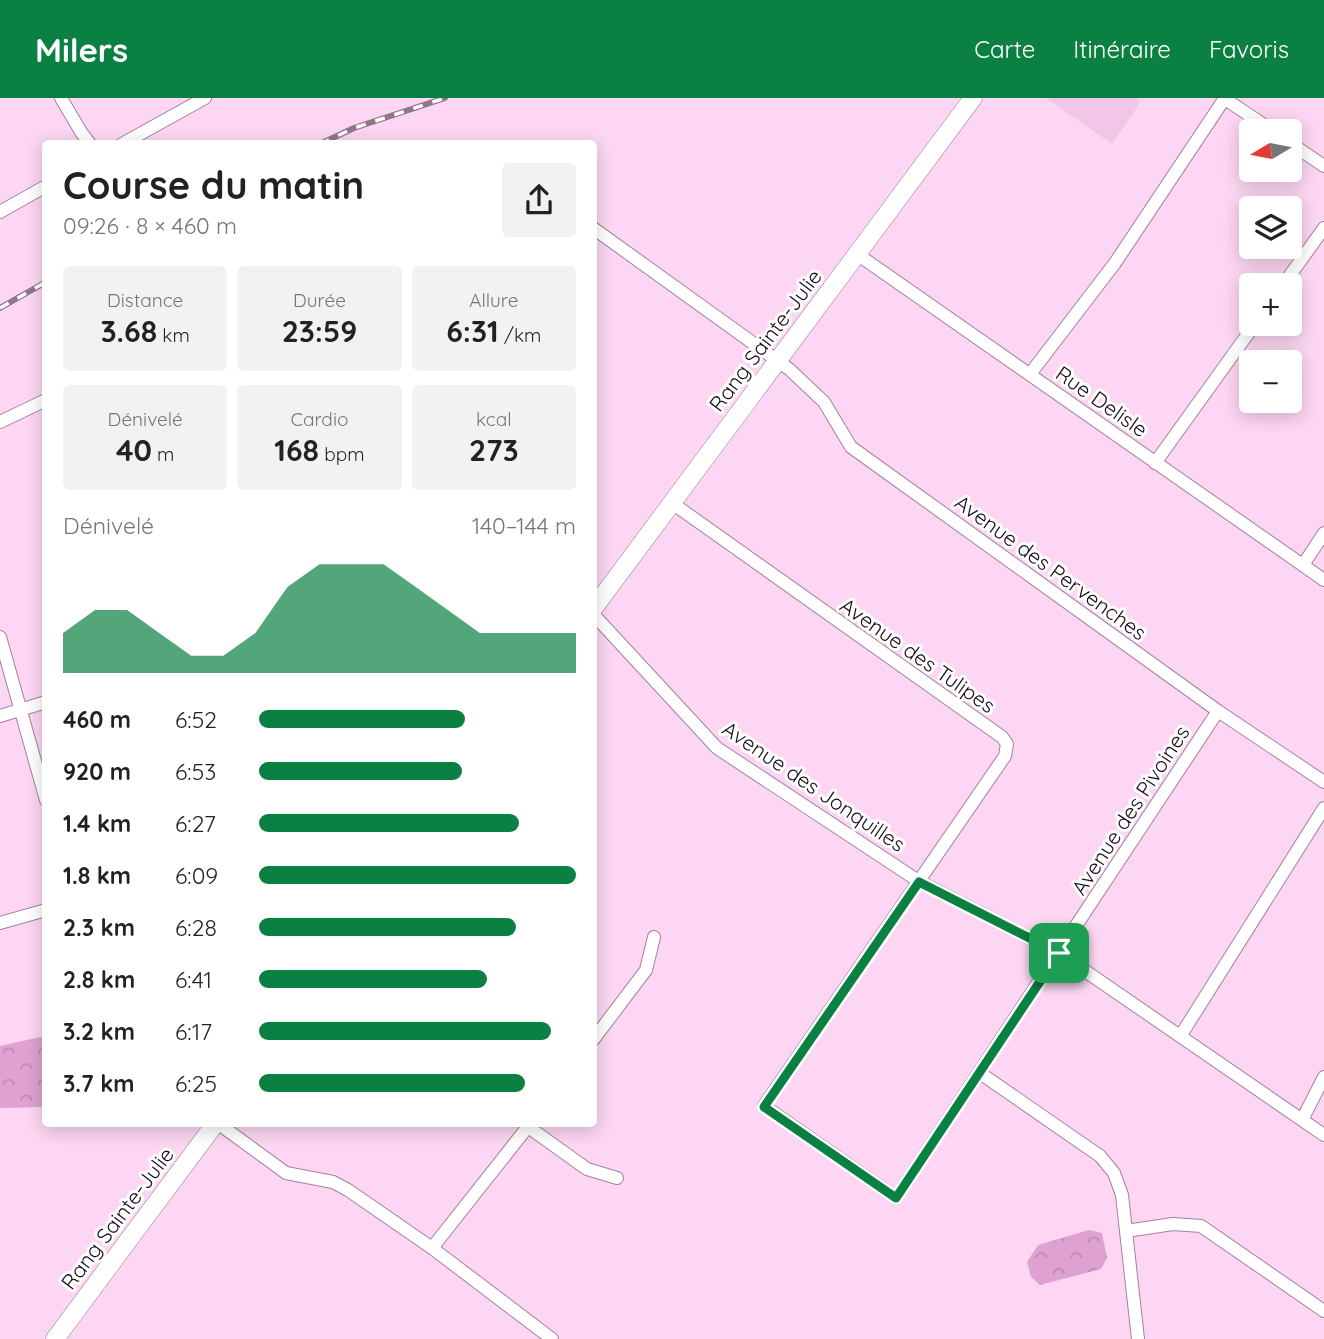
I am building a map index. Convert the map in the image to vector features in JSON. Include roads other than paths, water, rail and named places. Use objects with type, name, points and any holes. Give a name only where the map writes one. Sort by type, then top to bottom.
[{"type":"street","points":[[61,98],[87,140]]},
{"type":"street","points":[[129,140],[205,98]]},
{"type":"street","name":"Rang Sainte-Julie","points":[[597,606],[973,98]]},
{"type":"street","points":[[1030,374],[1115,263],[1225,99],[1255,119]]},
{"type":"street","points":[[1302,151],[1324,166]]},
{"type":"street","points":[[0,212],[42,188]]},
{"type":"street","points":[[1292,273],[1324,228]]},
{"type":"street","name":"Avenue des Pervenches","points":[[597,231],[778,360],[824,402],[851,447],[1218,711],[1324,782]]},
{"type":"street","name":"Rue Delisle","points":[[857,254],[1324,580]]},
{"type":"street","points":[[1155,463],[1246,336]]},
{"type":"street","points":[[0,422],[42,402]]},
{"type":"street","name":"Avenue des Tulipes","points":[[672,503],[1005,742],[1005,756],[919,882]]},
{"type":"street","points":[[1303,565],[1324,533]]},
{"type":"street","name":"Avenue des Jonquilles","points":[[597,615],[718,748],[919,882],[1059,953],[1324,1135]]},
{"type":"street","points":[[0,637],[42,787]]},
{"type":"street","points":[[0,716],[42,703]]},
{"type":"street","name":"Avenue des Pivoines","points":[[919,882],[764,1107],[896,1198],[1218,711]]},
{"type":"street","points":[[1181,1035],[1324,808]]},
{"type":"street","points":[[0,923],[42,911]]},
{"type":"street","points":[[597,1035],[646,970],[654,937]]},
{"type":"street","points":[[980,1073],[1100,1156],[1114,1173],[1119,1184],[1126,1231],[1138,1339]]},
{"type":"street","points":[[1302,1120],[1324,1077]]},
{"type":"street","name":"Rang Sainte-Julie","points":[[55,1339],[215,1127]]},
{"type":"street","points":[[221,1127],[286,1173],[333,1182],[348,1190],[432,1248],[552,1339]]},
{"type":"street","points":[[432,1248],[526,1127]]},
{"type":"street","points":[[531,1127],[587,1169],[617,1178]]},
{"type":"street","points":[[1126,1231],[1173,1224],[1201,1226],[1324,1311]]},
{"type":"railway","points":[[328,140],[354,128],[445,98]]},
{"type":"railway","points":[[0,308],[42,284]]}]
